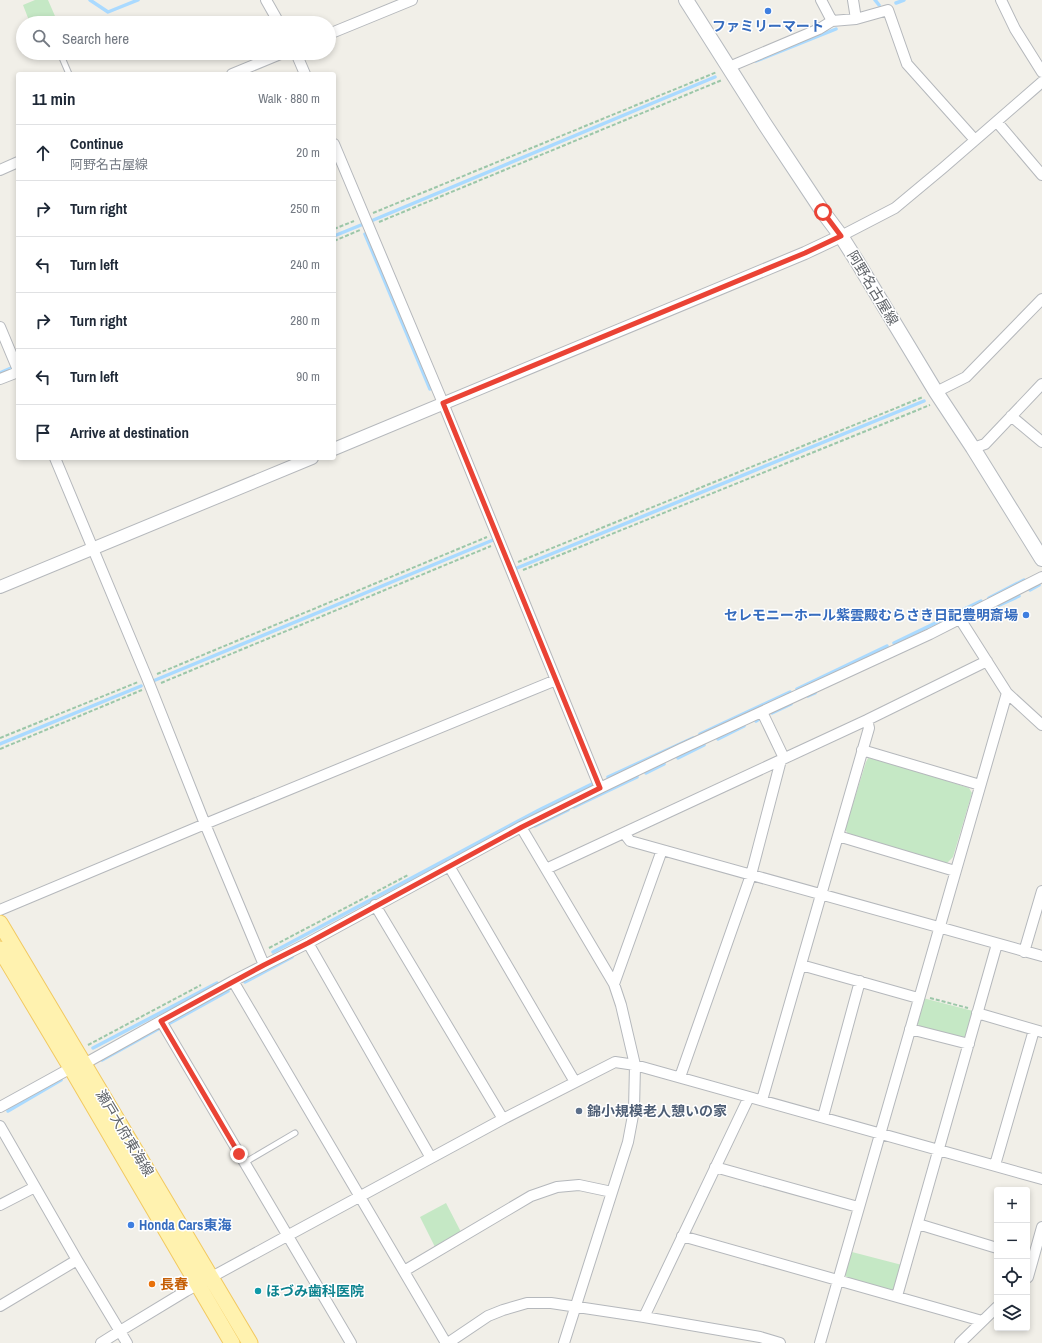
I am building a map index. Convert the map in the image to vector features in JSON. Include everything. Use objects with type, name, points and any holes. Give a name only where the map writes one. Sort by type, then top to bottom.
[{"type":"main road","name":"阿野名古屋線","points":[[686,0],[823,212],[841,236],[938,396],[973,448],[1042,559]]},
{"type":"main road","name":"瀬戸大府東海線","points":[[0,923],[77,1051],[78,1066]]},
{"type":"main road","name":"瀬戸大府東海線","points":[[0,950],[78,1066],[204,1281],[232,1343]]},
{"type":"main road","name":"瀬戸大府東海線","points":[[204,1281],[250,1343]]},
{"type":"street","points":[[266,0],[275,16]]},
{"type":"street","points":[[336,31],[412,0]]},
{"type":"street","points":[[821,0],[832,21]]},
{"type":"street","points":[[853,0],[856,19]]},
{"type":"street","points":[[1001,0],[1015,29],[1042,72]]},
{"type":"street","points":[[732,71],[819,29],[832,21],[856,19],[888,10],[907,64],[976,140]]},
{"type":"street","points":[[237,72],[266,60]]},
{"type":"street","points":[[299,60],[304,72]]},
{"type":"street","points":[[336,448],[805,253],[895,208],[1042,82]]},
{"type":"street","points":[[996,122],[1042,175]]},
{"type":"street","points":[[336,149],[443,403],[600,788]]},
{"type":"street","points":[[0,170],[16,163]]},
{"type":"street","points":[[938,396],[966,377],[1042,299]]},
{"type":"street","points":[[0,327],[16,366]]},
{"type":"street","points":[[0,380],[16,372]]},
{"type":"street","points":[[973,448],[985,444],[1042,384]]},
{"type":"street","points":[[1011,416],[1042,442]]},
{"type":"street","points":[[56,460],[264,965]]},
{"type":"street","points":[[0,587],[307,460]]},
{"type":"street","points":[[0,1107],[522,827],[600,788],[930,634],[1042,577]]},
{"type":"street","points":[[960,619],[1007,693],[1042,725]]},
{"type":"street","points":[[546,869],[867,720],[987,661]]},
{"type":"street","points":[[0,910],[556,680]]},
{"type":"street","points":[[820,1343],[1007,693]]},
{"type":"street","points":[[680,1077],[751,875],[782,759],[762,712]]},
{"type":"street","points":[[762,1100],[869,728],[867,720]]},
{"type":"street","points":[[862,750],[980,785]]},
{"type":"street","points":[[522,827],[614,984],[621,1005],[635,1065],[634,1110],[628,1142],[564,1343]]},
{"type":"street","points":[[624,833],[630,841],[1042,956]]},
{"type":"street","points":[[838,836],[955,871]]},
{"type":"street","points":[[614,984],[662,850]]},
{"type":"street","points":[[449,866],[575,1082]]},
{"type":"street","points":[[1024,952],[1042,890]]},
{"type":"street","points":[[375,905],[503,1119]]},
{"type":"street","points":[[308,943],[431,1158]]},
{"type":"street","points":[[897,1296],[997,944]]},
{"type":"street","points":[[801,965],[919,996]]},
{"type":"street","points":[[233,981],[447,1343],[488,1316],[527,1303],[551,1303],[576,1308],[644,1317],[760,1337],[780,1343]]},
{"type":"street","points":[[823,1117],[860,981]]},
{"type":"street","points":[[978,1012],[1038,1031],[995,1166]]},
{"type":"street","points":[[161,1021],[351,1343]]},
{"type":"street","points":[[910,1029],[969,1044]]},
{"type":"street","points":[[101,1343],[204,1281],[503,1119],[615,1062],[635,1065],[680,1077],[1042,1179]]},
{"type":"street","points":[[644,1317],[749,1097]]},
{"type":"street","points":[[0,1126],[77,1260],[127,1343]]},
{"type":"street","points":[[715,1167],[858,1207]]},
{"type":"street","points":[[404,1271],[531,1196],[557,1187],[579,1185],[612,1192]]},
{"type":"street","points":[[0,1205],[35,1187]]},
{"type":"street","points":[[918,1224],[994,1247]]},
{"type":"street","points":[[1030,1270],[1042,1227]]},
{"type":"street","points":[[682,1236],[982,1321]]},
{"type":"street","points":[[0,1306],[77,1260]]},
{"type":"street","points":[[960,1343],[994,1310]]},
{"type":"lane","points":[[63,60],[67,72]]},
{"type":"lane","points":[[244,1163],[295,1133]]},
{"type":"path","points":[[336,228],[732,71]]},
{"type":"path","points":[[336,240],[732,71]]},
{"type":"path","points":[[511,570],[938,396]]},
{"type":"path","points":[[511,570],[938,396]]},
{"type":"path","points":[[0,738],[148,683],[498,538]]},
{"type":"path","points":[[0,749],[148,683],[498,538]]},
{"type":"path","points":[[77,1051],[203,984]]},
{"type":"path","points":[[919,996],[978,1012]]},
{"type":"green space","points":[[35,0],[48,0],[55,16],[27,16],[23,5]]},
{"type":"green space","points":[[869,756],[969,788],[972,793],[953,857],[947,863],[848,834],[845,829]]},
{"type":"green space","points":[[923,998],[973,1011],[966,1036],[962,1038],[920,1028],[917,1022]]},
{"type":"green space","points":[[446,1203],[461,1232],[435,1247],[420,1217]]},
{"type":"green space","points":[[852,1252],[902,1265],[895,1287],[891,1291],[848,1279],[845,1275]]},
{"type":"waterway","points":[[90,0],[108,12],[138,0]]},
{"type":"waterway","points":[[875,0],[879,5]]},
{"type":"waterway","points":[[896,3],[904,0]]},
{"type":"waterway","points":[[756,61],[836,29]]},
{"type":"waterway","points":[[371,221],[715,77]]},
{"type":"waterway","points":[[336,235],[361,225]]},
{"type":"waterway","points":[[365,234],[430,389]]},
{"type":"waterway","points":[[0,373],[11,368]]},
{"type":"waterway","points":[[517,568],[924,401]]},
{"type":"waterway","points":[[153,681],[493,540]]},
{"type":"waterway","points":[[989,598],[1024,580]]},
{"type":"waterway","points":[[1030,590],[1039,585]]},
{"type":"waterway","points":[[980,614],[1019,596]]},
{"type":"waterway","points":[[894,643],[981,601]]},
{"type":"waterway","points":[[797,689],[887,646]]},
{"type":"waterway","points":[[0,744],[141,686]]},
{"type":"waterway","points":[[700,734],[790,692]]},
{"type":"waterway","points":[[808,696],[815,693]]},
{"type":"waterway","points":[[772,713],[791,704]]},
{"type":"waterway","points":[[718,739],[744,726]]},
{"type":"waterway","points":[[608,777],[693,738]]},
{"type":"waterway","points":[[678,758],[704,745]]},
{"type":"waterway","points":[[646,773],[664,764]]},
{"type":"waterway","points":[[574,807],[637,777]]},
{"type":"waterway","points":[[273,952],[541,809],[594,783]]},
{"type":"waterway","points":[[535,826],[568,810]]},
{"type":"waterway","points":[[245,982],[292,957]]},
{"type":"waterway","points":[[93,1048],[217,983]]},
{"type":"waterway","points":[[170,1023],[228,991]]},
{"type":"waterway","points":[[102,1060],[158,1029]]},
{"type":"waterway","points":[[8,1111],[61,1080]]},
{"type":"place","name":"ファミリーマート","points":[[768,11]]},
{"type":"place","name":"セレモニーホール紫雲殿むらさき日記豊明斎場","points":[[1026,615]]},
{"type":"place","name":"錦小規模老人憩いの家","points":[[579,1111]]},
{"type":"place","name":"Honda Cars東海","points":[[131,1225]]},
{"type":"place","name":"長春","points":[[152,1284]]},
{"type":"place","name":"ほづみ歯科医院","points":[[258,1291]]},
{"type":"route","points":[[239,1154],[161,1021],[233,981],[308,943],[375,905],[522,827],[600,788],[443,403],[805,253],[841,236],[823,212]]}]
